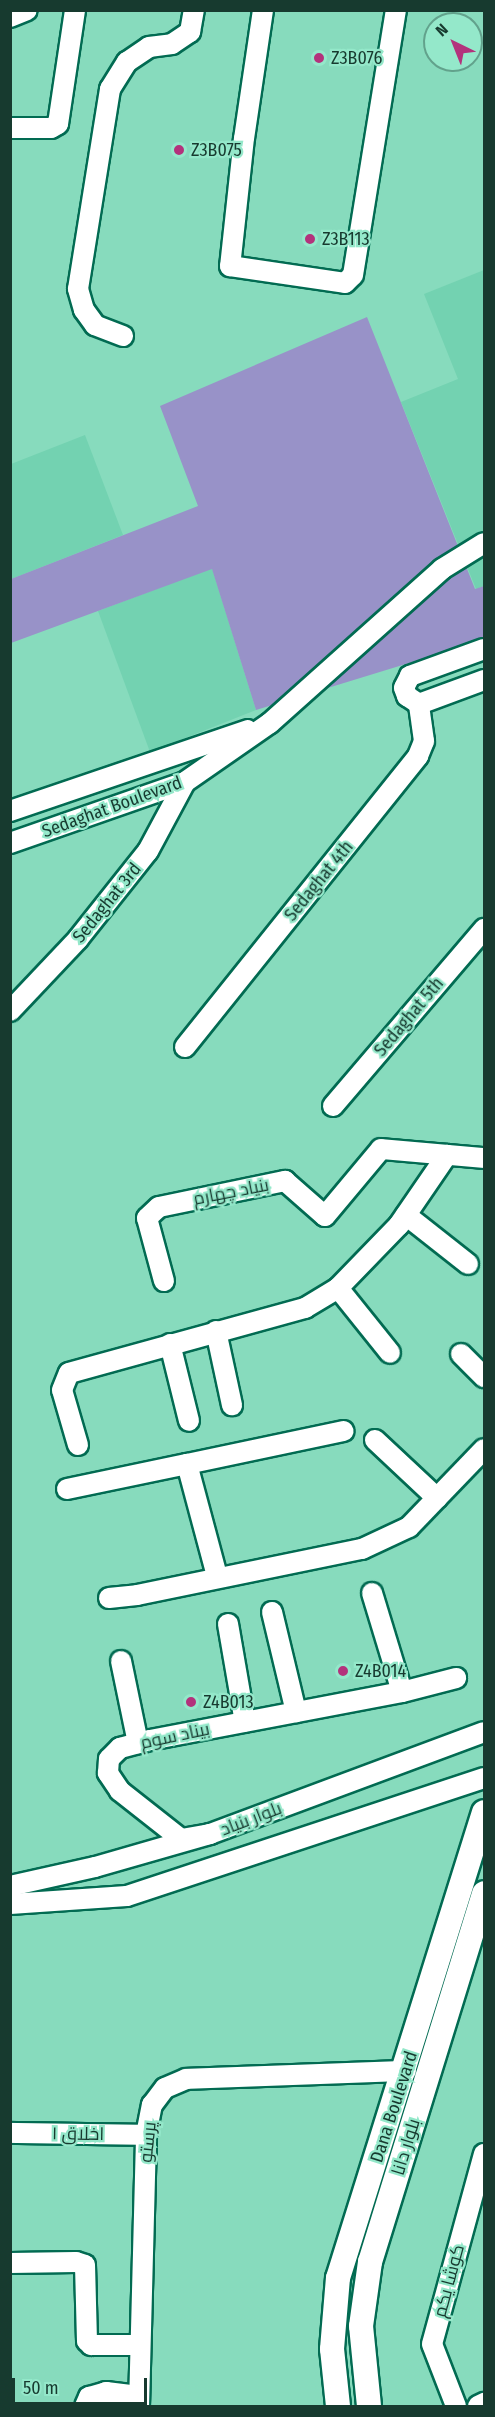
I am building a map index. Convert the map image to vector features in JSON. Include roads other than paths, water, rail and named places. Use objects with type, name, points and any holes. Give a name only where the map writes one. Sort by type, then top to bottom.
[{"type":"street","points":[[10,17],[27,10]]},
{"type":"street","points":[[10,128],[51,128],[58,124],[75,10]]},
{"type":"street","points":[[123,336],[95,325],[84,310],[78,289],[110,88],[127,62],[149,47],[172,44],[190,32],[194,10]]},
{"type":"street","points":[[263,10],[243,138],[230,266],[345,283],[353,275],[396,10]]},
{"type":"street","name":"Sedaghat Boulevard","points":[[10,843],[185,782],[270,723],[406,600],[479,550]]},
{"type":"street","points":[[484,649],[410,676],[404,688],[407,696],[419,704],[484,680]]},
{"type":"street","name":"Sedaghat 4th","points":[[185,1047],[418,756],[424,741],[419,704]]},
{"type":"street","name":"Sedaghat Boulevard","points":[[10,811],[270,723]]},
{"type":"street","name":"Sedaghat 3rd","points":[[10,1011],[78,939],[148,851],[185,782]]},
{"type":"street","name":"Sedaghat 5th","points":[[333,1106],[484,929]]},
{"type":"street","name":"بنیاد چهارم","points":[[164,1281],[147,1218],[159,1208],[285,1181],[326,1216],[381,1149],[484,1158]]},
{"type":"street","points":[[78,1445],[62,1390],[69,1373],[305,1308],[338,1288],[406,1215],[447,1155]]},
{"type":"street","points":[[406,1215],[468,1264]]},
{"type":"street","points":[[338,1288],[390,1353]]},
{"type":"street","points":[[216,1331],[232,1405]]},
{"type":"street","points":[[170,1344],[189,1420]]},
{"type":"street","points":[[461,1354],[484,1377]]},
{"type":"street","points":[[67,1489],[344,1431]]},
{"type":"street","points":[[375,1440],[437,1498]]},
{"type":"street","points":[[109,1598],[137,1595],[217,1576],[362,1549],[409,1527],[484,1449]]},
{"type":"street","points":[[188,1464],[217,1576]]},
{"type":"street","points":[[372,1593],[402,1692]]},
{"type":"street","points":[[272,1612],[296,1712]]},
{"type":"street","points":[[228,1624],[245,1722]]},
{"type":"street","points":[[121,1661],[138,1743]]},
{"type":"street","name":"بیناد سوم","points":[[210,1834],[181,1839],[120,1791],[108,1773],[109,1759],[120,1748],[138,1743],[402,1692],[456,1678]]},
{"type":"street","name":"بلوار بنیاد","points":[[10,1886],[95,1867],[210,1834],[484,1732]]},
{"type":"street","name":"بلوار بنیاد","points":[[10,1905],[127,1896],[484,1778]]},
{"type":"street","name":"Dana Boulevard","points":[[338,2406],[332,2349],[338,2278],[406,2071],[484,1812]]},
{"type":"street","name":"بلوار دانا","points":[[369,2406],[361,2326],[370,2262],[484,1893]]},
{"type":"street","name":"پرستو","points":[[139,2401],[146,2135],[152,2105],[165,2088],[186,2079],[406,2071]]},
{"type":"street","name":"اخلاق ۱","points":[[10,2133],[146,2135]]},
{"type":"street","name":"کوشا یکم","points":[[456,2406],[432,2344],[484,2154]]},
{"type":"street","points":[[10,2263],[76,2262],[85,2265],[87,2341],[91,2345],[140,2344]]},
{"type":"street","points":[[85,2406],[89,2397],[106,2392],[139,2401]]},
{"type":"street","points":[[478,2406],[484,2403]]},
{"type":"place","name":"Z3B076","points":[[319,58]]},
{"type":"place","name":"Z3B075","points":[[179,150]]},
{"type":"place","name":"Z3B113","points":[[310,239]]},
{"type":"place","name":"Z4B014","points":[[343,1671]]},
{"type":"place","name":"Z4B013","points":[[191,1702]]}]
